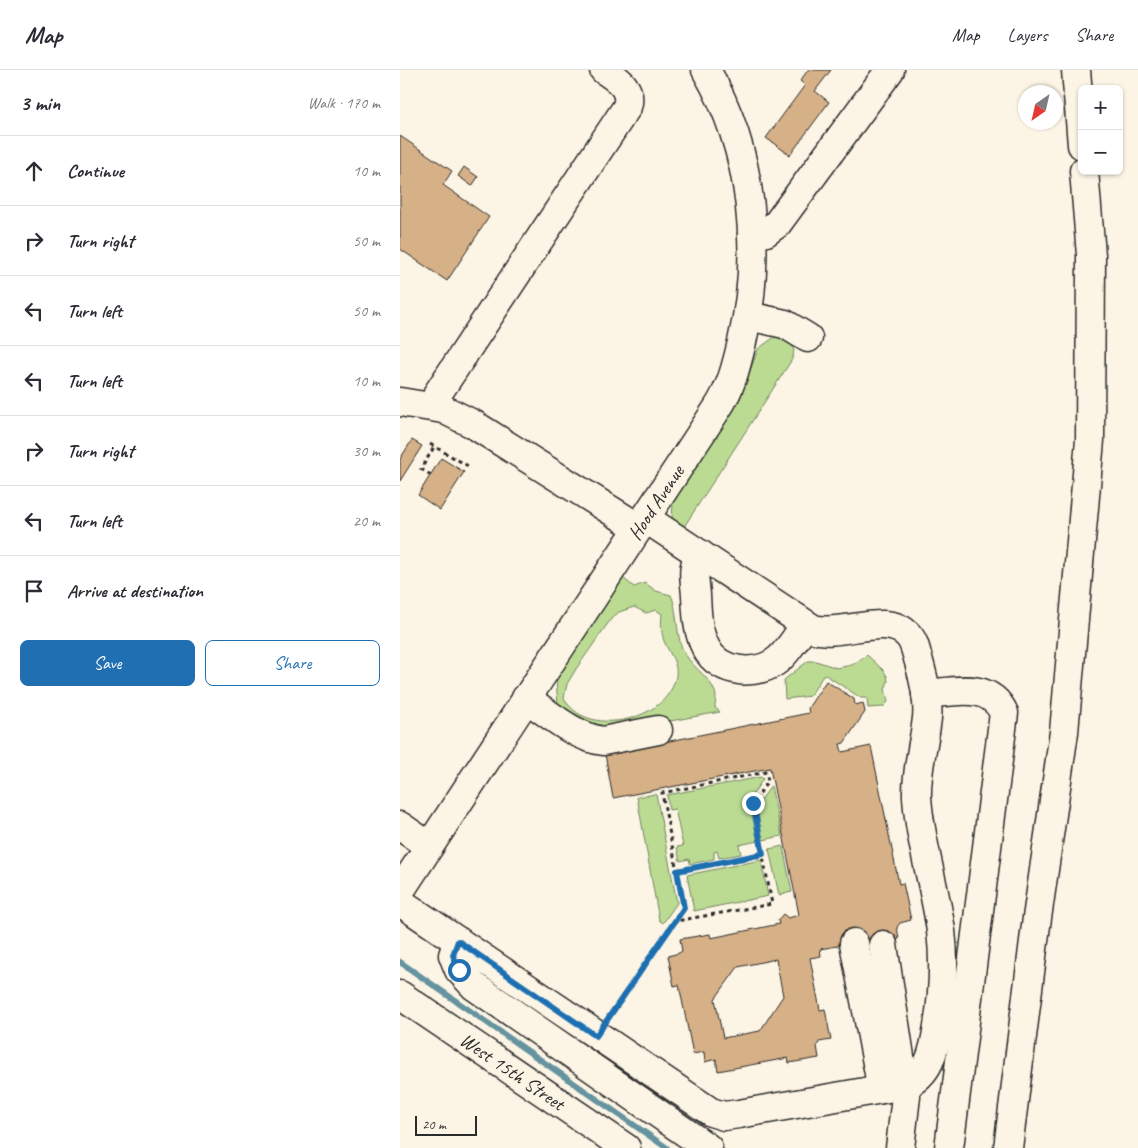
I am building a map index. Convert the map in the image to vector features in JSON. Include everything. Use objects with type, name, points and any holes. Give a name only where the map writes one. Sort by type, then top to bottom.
[{"type":"street","points":[[435,407],[438,393],[627,107],[629,94],[624,86],[604,70]]},
{"type":"street","name":"Hood Avenue","points":[[400,890],[727,394],[733,378],[748,316],[753,279],[750,200],[726,109],[706,70]]},
{"type":"street","points":[[1076,70],[1081,130]]},
{"type":"street","points":[[752,236],[766,232],[777,224],[879,74]]},
{"type":"street","points":[[1008,1148],[1036,925],[1064,732],[1090,440],[1091,256],[1084,175]]},
{"type":"street","points":[[748,316],[785,324],[808,338]]},
{"type":"street","points":[[400,402],[435,407],[474,424],[642,523],[700,554],[813,629],[830,632],[874,625],[898,627],[910,637],[915,647],[926,694],[927,718],[917,788],[918,812],[941,929],[944,956],[935,1047],[930,1060],[916,1080],[893,1087],[724,1116],[710,1112],[693,1102],[400,902]]},
{"type":"street","points":[[700,554],[694,568],[697,621],[709,654],[718,662],[736,670],[747,671],[771,664],[788,650],[805,625]]},
{"type":"street","points":[[926,694],[976,691],[991,695],[999,702],[1004,713],[949,1148]]},
{"type":"street","points":[[526,698],[574,730],[594,739],[603,741],[658,730]]},
{"type":"street","points":[[400,826],[430,846]]},
{"type":"street","points":[[458,941],[453,955],[459,970],[474,986],[708,1148]]},
{"type":"street","points":[[854,943],[893,1087],[906,1096],[900,1148]]},
{"type":"street","points":[[883,945],[893,1087]]},
{"type":"street","name":"West 15th Street","points":[[400,995],[626,1148]]},
{"type":"path","points":[[430,444],[468,466]]},
{"type":"path","points":[[431,475],[421,469],[434,447]]},
{"type":"path","points":[[596,1036],[684,908],[662,793],[766,772],[768,781],[753,803],[772,904],[676,921]]},
{"type":"path","points":[[677,871],[763,854]]},
{"type":"green space","points":[[776,336],[783,336],[792,344],[794,353],[791,361],[680,533],[672,519],[673,502],[740,398],[758,349]]},
{"type":"green space","points":[[623,578],[634,587],[645,583],[656,591],[671,595],[682,648],[689,660],[712,686],[716,696],[715,708],[720,712],[609,732],[592,731],[558,706],[556,679]],"holes":[[[634,607],[646,613],[656,610],[662,614],[663,638],[674,661],[676,677],[666,696],[654,707],[639,715],[622,720],[605,721],[588,718],[574,710],[564,698],[567,684],[611,619],[619,612]]]},
{"type":"green space","points":[[867,655],[887,676],[888,681],[885,689],[888,702],[883,707],[868,708],[867,698],[861,698],[824,674],[810,696],[785,699],[784,680],[808,661],[816,661],[837,668],[852,665]]},
{"type":"green space","points":[[761,777],[763,779],[753,794],[748,795],[758,841],[739,845],[741,854],[719,858],[717,851],[714,852],[714,859],[690,864],[689,859],[680,861],[677,847],[683,846],[675,809],[669,810],[667,795]]},
{"type":"green space","points":[[771,786],[782,836],[763,840],[756,807]]},
{"type":"green space","points":[[656,794],[677,903],[663,923],[659,920],[637,797]]},
{"type":"green space","points":[[783,846],[792,892],[779,895],[769,849]]},
{"type":"green space","points":[[761,860],[768,896],[694,911],[687,875]]},
{"type":"building","points":[[808,70],[831,70],[815,91],[829,102],[790,155],[766,138],[805,85],[800,81]]},
{"type":"building","points":[[400,136],[452,171],[443,185],[489,217],[447,281],[400,249]]},
{"type":"building","points":[[464,167],[478,177],[472,186],[458,176]]},
{"type":"building","points":[[412,440],[422,446],[400,481],[400,459]]},
{"type":"building","points":[[441,458],[464,472],[440,510],[418,495]]},
{"type":"building","points":[[826,681],[854,699],[855,705],[863,703],[865,712],[844,743],[840,744],[842,752],[871,746],[899,884],[903,883],[911,920],[900,923],[897,927],[899,939],[861,947],[860,942],[820,949],[821,956],[810,958],[820,1010],[825,1009],[831,1040],[819,1042],[817,1046],[819,1058],[789,1063],[788,1058],[718,1071],[716,1059],[705,1062],[704,1052],[693,1054],[679,985],[674,986],[668,956],[682,951],[680,939],[710,934],[711,938],[779,924],[778,920],[783,914],[788,918],[799,915],[770,768],[613,798],[605,754],[809,713],[808,708]],"holes":[[[776,959],[783,996],[760,1031],[723,1038],[715,999],[738,967]]]},
{"type":"waterway","points":[[400,962],[667,1148]]},
{"type":"route","points":[[459,970],[453,955],[458,941],[596,1036],[684,908],[677,871],[763,854],[753,803]]}]
